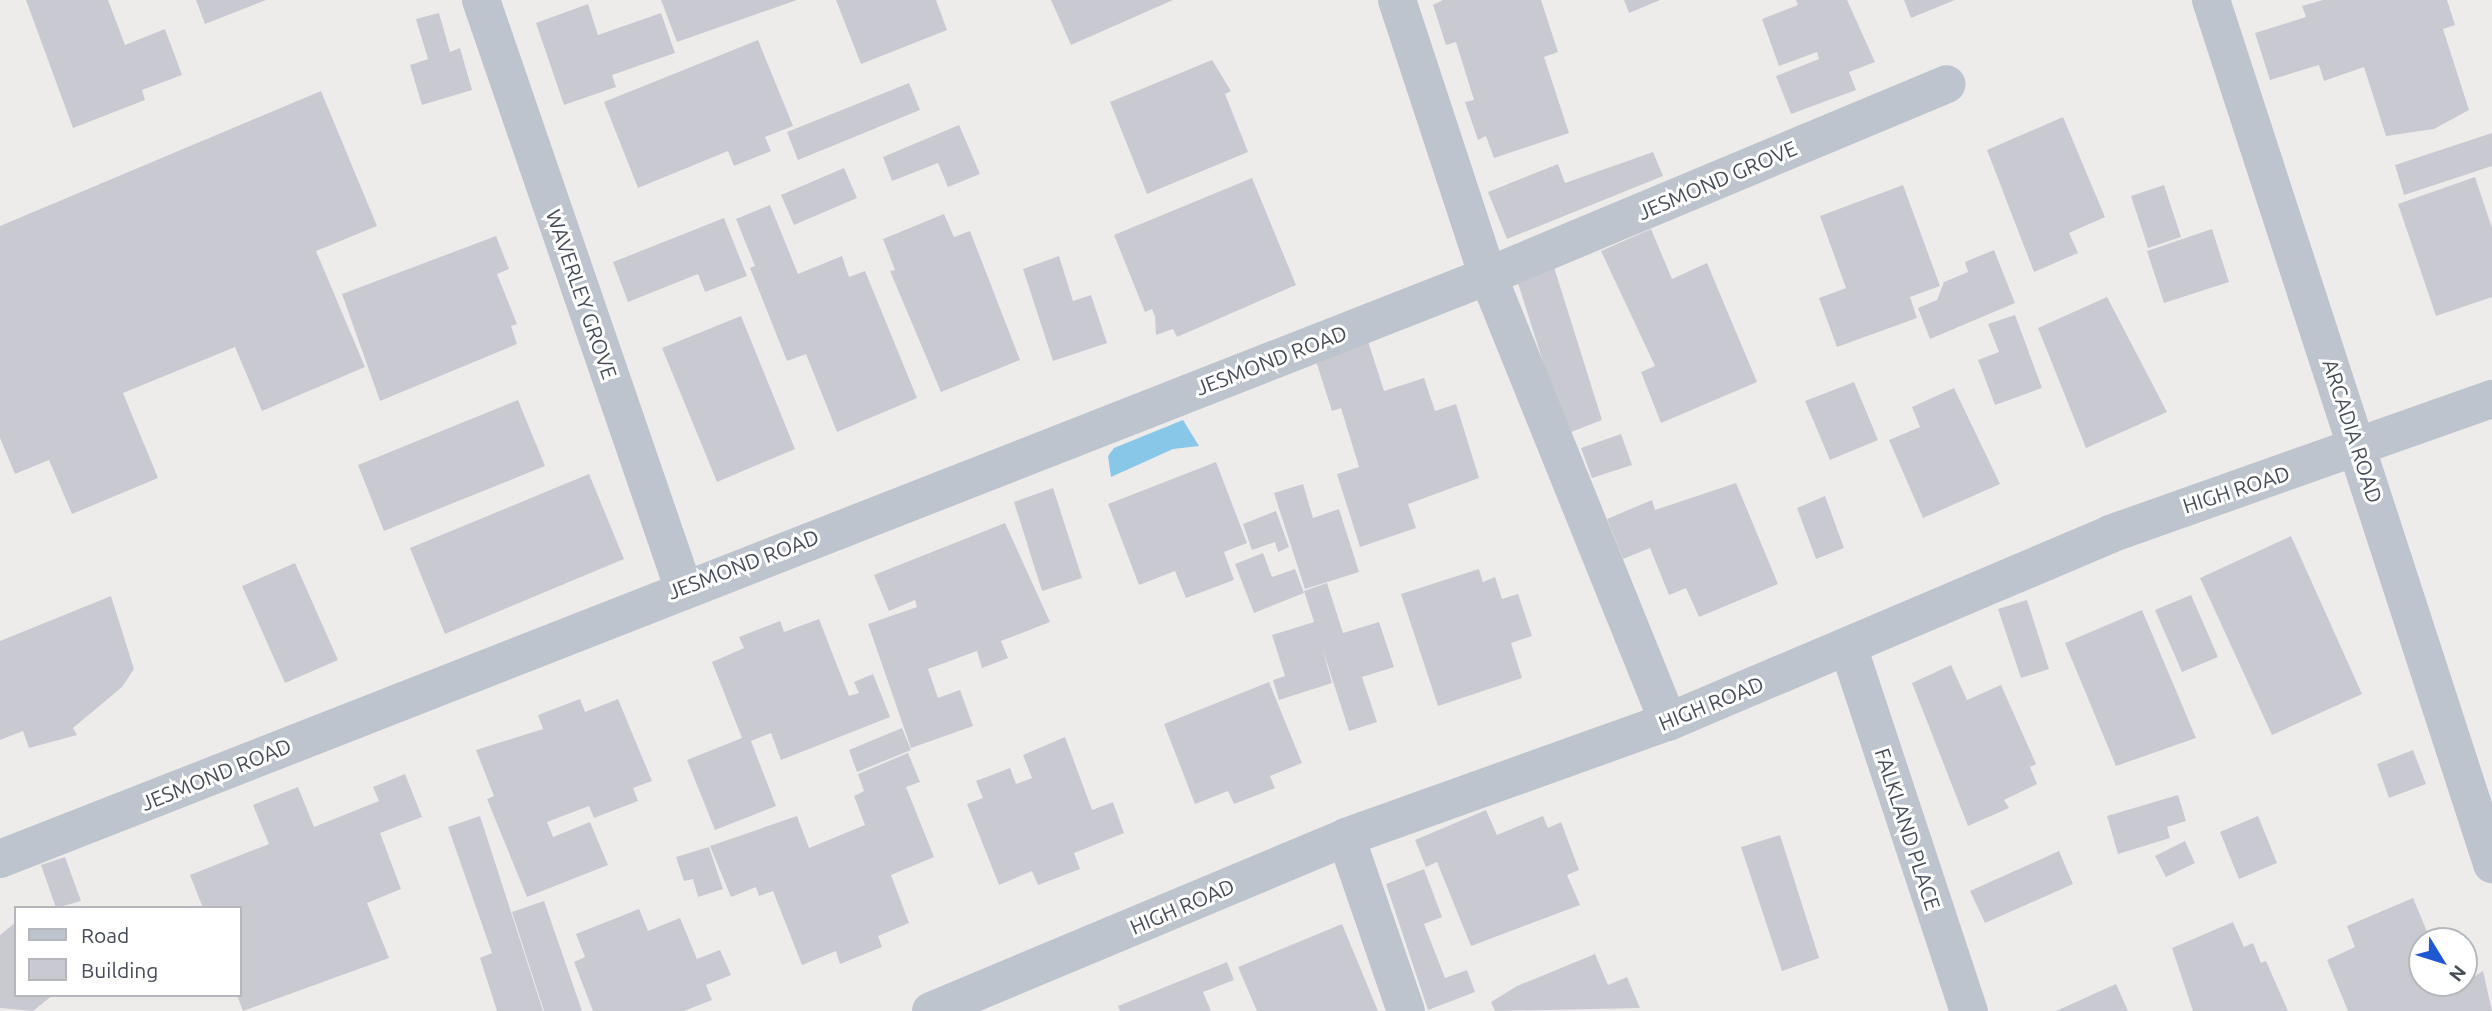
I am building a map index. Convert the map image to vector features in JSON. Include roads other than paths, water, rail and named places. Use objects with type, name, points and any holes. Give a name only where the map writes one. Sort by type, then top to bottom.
[{"type":"street","name":"WAVERLEY GROVE","points":[[481,0],[683,587]]},
{"type":"street","points":[[1397,0],[1488,276],[1668,722]]},
{"type":"street","name":"ARCADIA ROAD","points":[[2211,0],[2360,450],[2492,863]]},
{"type":"street","name":"JESMOND GROVE","points":[[1488,276],[1946,84]]},
{"type":"street","name":"JESMOND ROAD","points":[[0,859],[683,587],[1488,276]]},
{"type":"street","name":"HIGH ROAD","points":[[931,1011],[1346,837],[1668,722],[2110,534],[2236,486],[2360,450],[2492,399]]},
{"type":"street","name":"FALKLAND PLACE","points":[[1848,646],[1969,1011]]},
{"type":"street","points":[[1346,837],[1406,1011]]},
{"type":"water","points":[[1183,420],[1199,446],[1173,449],[1111,477],[1108,456],[1114,448]]}]
